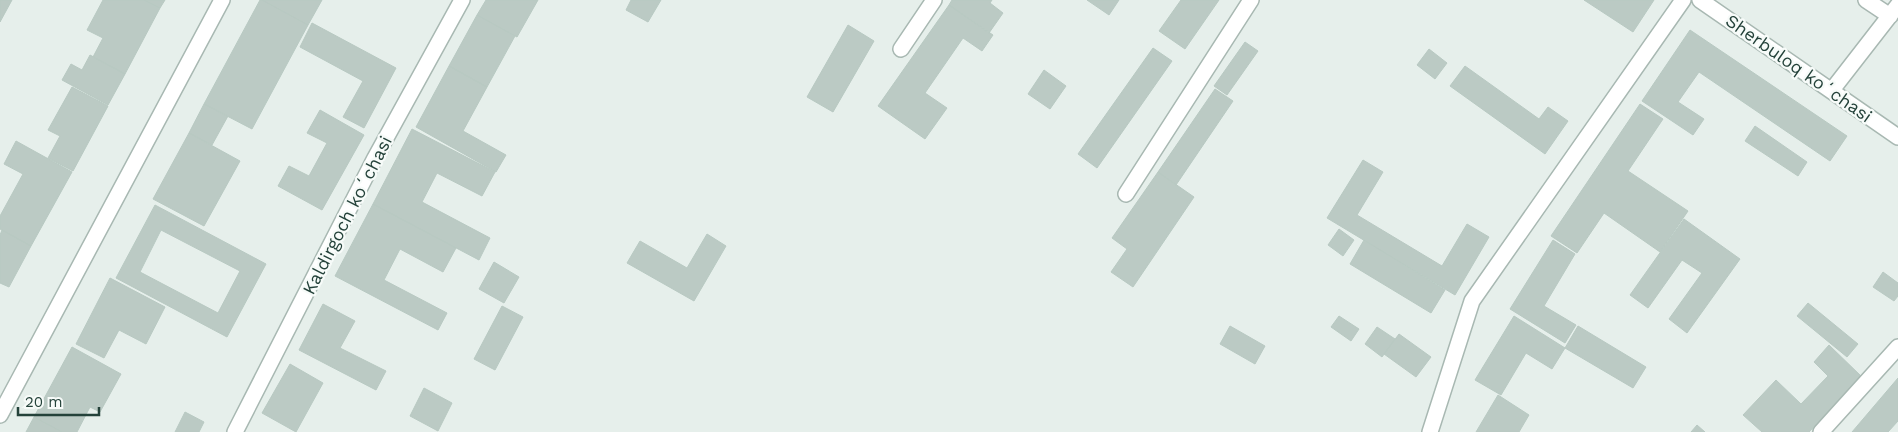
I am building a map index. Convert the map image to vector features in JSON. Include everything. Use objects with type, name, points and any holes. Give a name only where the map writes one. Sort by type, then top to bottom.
[{"type":"street","points":[[0,415],[222,0]]},
{"type":"street","name":"Kaldirgoch koʻchasi","points":[[235,432],[375,158],[462,0]]},
{"type":"street","points":[[901,49],[934,0]]},
{"type":"street","points":[[1126,194],[1251,0]]},
{"type":"street","points":[[1430,432],[1472,301],[1683,0]]},
{"type":"street","name":"Sherbuloq koʻchasi","points":[[1700,0],[1898,137]]},
{"type":"street","points":[[1832,90],[1894,10],[1866,0]]},
{"type":"street","points":[[1821,432],[1898,347]]},
{"type":"building","points":[[0,0],[12,0],[0,22]]},
{"type":"building","points":[[103,0],[144,0],[160,8],[125,74],[93,57],[103,38],[87,30]]},
{"type":"building","points":[[144,0],[165,0],[160,8]]},
{"type":"building","points":[[260,0],[308,25],[252,129],[204,104]]},
{"type":"building","points":[[262,0],[322,0],[308,25]]},
{"type":"building","points":[[486,0],[538,0],[517,37],[477,15]]},
{"type":"building","points":[[631,0],[661,0],[648,22],[626,10]]},
{"type":"building","points":[[952,0],[992,0],[990,3],[1003,13],[989,33],[949,5]]},
{"type":"building","points":[[1087,0],[1119,0],[1109,15]]},
{"type":"building","points":[[1181,0],[1219,0],[1185,49],[1159,31]]},
{"type":"building","points":[[1584,0],[1654,0],[1633,32]]},
{"type":"building","points":[[949,5],[993,35],[982,51],[963,38],[925,93],[947,108],[925,139],[878,106]]},
{"type":"building","points":[[477,15],[515,36],[487,87],[449,66]]},
{"type":"building","points":[[312,23],[396,68],[364,128],[343,117],[363,81],[300,47]]},
{"type":"building","points":[[848,25],[874,41],[833,112],[807,97]]},
{"type":"building","points":[[1690,30],[1847,136],[1830,161],[1699,72],[1678,102],[1704,119],[1693,135],[1642,101]]},
{"type":"building","points":[[1245,42],[1258,51],[1227,95],[1214,86]]},
{"type":"building","points":[[1153,48],[1172,61],[1097,168],[1078,154]]},
{"type":"building","points":[[1429,49],[1447,63],[1435,79],[1417,65]]},
{"type":"building","points":[[90,55],[125,74],[108,105],[62,80],[71,64],[82,70]]},
{"type":"building","points":[[449,66],[487,87],[463,131],[506,155],[496,172],[416,127]]},
{"type":"building","points":[[1465,66],[1539,119],[1548,107],[1568,121],[1545,154],[1450,86]]},
{"type":"building","points":[[1044,70],[1066,86],[1050,109],[1028,94]]},
{"type":"building","points":[[72,87],[108,106],[73,171],[48,158],[60,136],[48,130]]},
{"type":"building","points":[[1215,89],[1233,101],[1176,185],[1158,172]]},
{"type":"building","points":[[204,104],[228,116],[212,145],[189,133]]},
{"type":"building","points":[[1640,104],[1663,119],[1628,171],[1688,211],[1660,252],[1604,213],[1577,253],[1551,236]]},
{"type":"building","points":[[320,110],[364,135],[322,210],[278,186],[289,166],[309,176],[327,143],[307,133]]},
{"type":"building","points":[[1755,126],[1807,162],[1798,176],[1745,141]]},
{"type":"building","points":[[412,129],[495,172],[482,196],[437,173],[422,202],[490,238],[479,260],[373,204]]},
{"type":"building","points":[[189,133],[240,161],[204,226],[153,199]]},
{"type":"building","points":[[16,141],[72,172],[31,246],[0,229],[0,216],[23,174],[4,164]]},
{"type":"building","points":[[1363,160],[1383,172],[1357,215],[1442,266],[1467,224],[1489,237],[1455,295],[1327,218]]},
{"type":"building","points":[[1158,172],[1194,197],[1133,287],[1111,272],[1127,249],[1112,238]]},
{"type":"building","points":[[373,204],[456,248],[443,272],[400,249],[384,280],[447,313],[438,330],[335,276]]},
{"type":"building","points":[[155,205],[266,264],[227,337],[116,278]],"holes":[[[161,230],[240,271],[218,313],[140,272]]]},
{"type":"building","points":[[1684,219],[1740,259],[1687,333],[1669,319],[1702,273],[1682,260],[1648,308],[1630,295]]},
{"type":"building","points":[[1339,229],[1354,240],[1343,256],[1328,245]]},
{"type":"building","points":[[2,230],[31,246],[9,287],[0,283],[0,235]]},
{"type":"building","points":[[707,234],[726,246],[694,301],[627,263],[640,241],[687,268]]},
{"type":"building","points":[[1364,240],[1445,290],[1431,313],[1350,264]]},
{"type":"building","points":[[1553,240],[1575,254],[1544,306],[1576,325],[1565,343],[1510,309]]},
{"type":"building","points":[[494,262],[519,277],[504,303],[479,289]]},
{"type":"building","points":[[1883,272],[1898,283],[1898,296],[1894,301],[1873,287]]},
{"type":"building","points":[[110,278],[165,307],[146,344],[119,330],[104,358],[76,344]]},
{"type":"building","points":[[1808,303],[1858,344],[1847,357],[1797,316]]},
{"type":"building","points":[[323,304],[355,321],[340,348],[386,371],[376,390],[299,350]]},
{"type":"building","points":[[502,306],[523,317],[495,370],[474,359]]},
{"type":"building","points":[[1339,316],[1359,329],[1351,341],[1331,327]]},
{"type":"building","points":[[1514,316],[1565,348],[1552,369],[1526,353],[1501,395],[1475,380]]},
{"type":"building","points":[[1230,326],[1265,346],[1255,364],[1220,344]]},
{"type":"building","points":[[1578,326],[1646,367],[1633,388],[1565,348]]},
{"type":"building","points":[[1377,327],[1395,339],[1382,357],[1365,344]]},
{"type":"building","points":[[1399,334],[1431,357],[1416,377],[1384,354]]},
{"type":"building","points":[[1829,345],[1861,376],[1809,432],[1762,432],[1743,415],[1776,380],[1801,404],[1828,376],[1814,362]]},
{"type":"building","points":[[72,347],[121,374],[100,412],[90,407],[77,432],[62,432],[34,417]]},
{"type":"building","points":[[290,364],[323,383],[296,432],[262,413]]},
{"type":"building","points":[[1898,378],[1898,421],[1888,432],[1852,432]]},
{"type":"building","points":[[424,388],[452,403],[438,431],[410,416]]},
{"type":"building","points":[[1498,395],[1529,415],[1519,432],[1476,432]]},
{"type":"building","points":[[185,412],[204,422],[199,432],[175,432]]},
{"type":"building","points":[[34,417],[62,432],[26,432]]},
{"type":"building","points":[[1697,425],[1705,432],[1691,432]]}]
